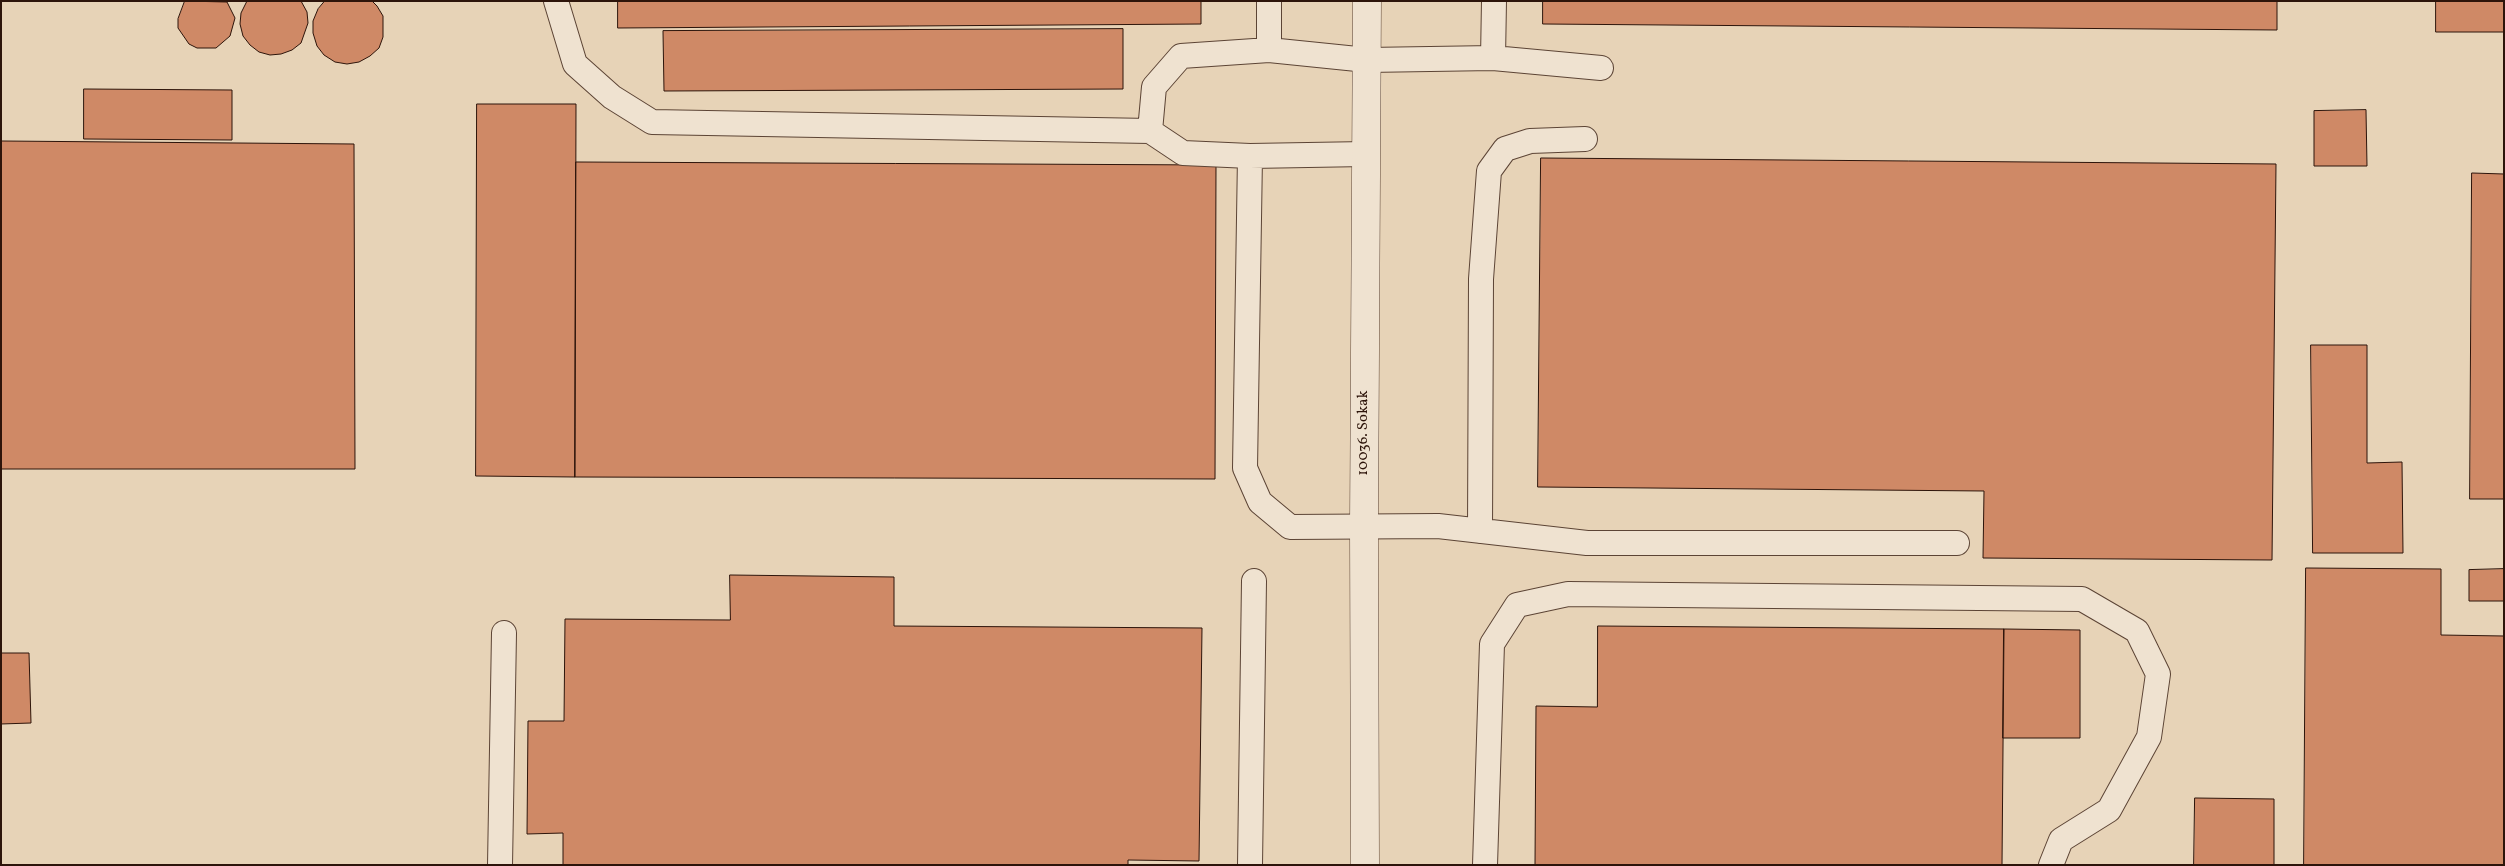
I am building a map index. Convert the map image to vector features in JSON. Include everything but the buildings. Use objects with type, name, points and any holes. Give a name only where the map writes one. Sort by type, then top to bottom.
[{"type":"street","name":"10036. Sokak","points":[[1365,865],[1364,526],[1367,1]]},
{"type":"lane","points":[[556,1],[575,64],[612,97],[652,122],[1150,131],[1183,153],[1250,156],[1366,154]]},
{"type":"lane","points":[[1270,1],[1270,50]]},
{"type":"lane","points":[[1493,58],[1494,1]]},
{"type":"lane","points":[[1150,131],[1154,87],[1181,56],[1270,50],[1367,60],[1493,58],[1601,68]]},
{"type":"lane","points":[[1480,531],[1481,279],[1489,172],[1505,149],[1530,141],[1584,139]]},
{"type":"lane","points":[[1250,156],[1245,468],[1260,502],[1290,527],[1438,526],[1587,543],[1957,543]]},
{"type":"lane","points":[[1250,865],[1254,581]]},
{"type":"lane","points":[[1485,865],[1492,644],[1517,605],[1568,594],[2082,599],[2137,631],[2158,674],[2149,737],[2109,810],[2061,840],[2051,865]]},
{"type":"lane","points":[[500,865],[504,633]]}]
